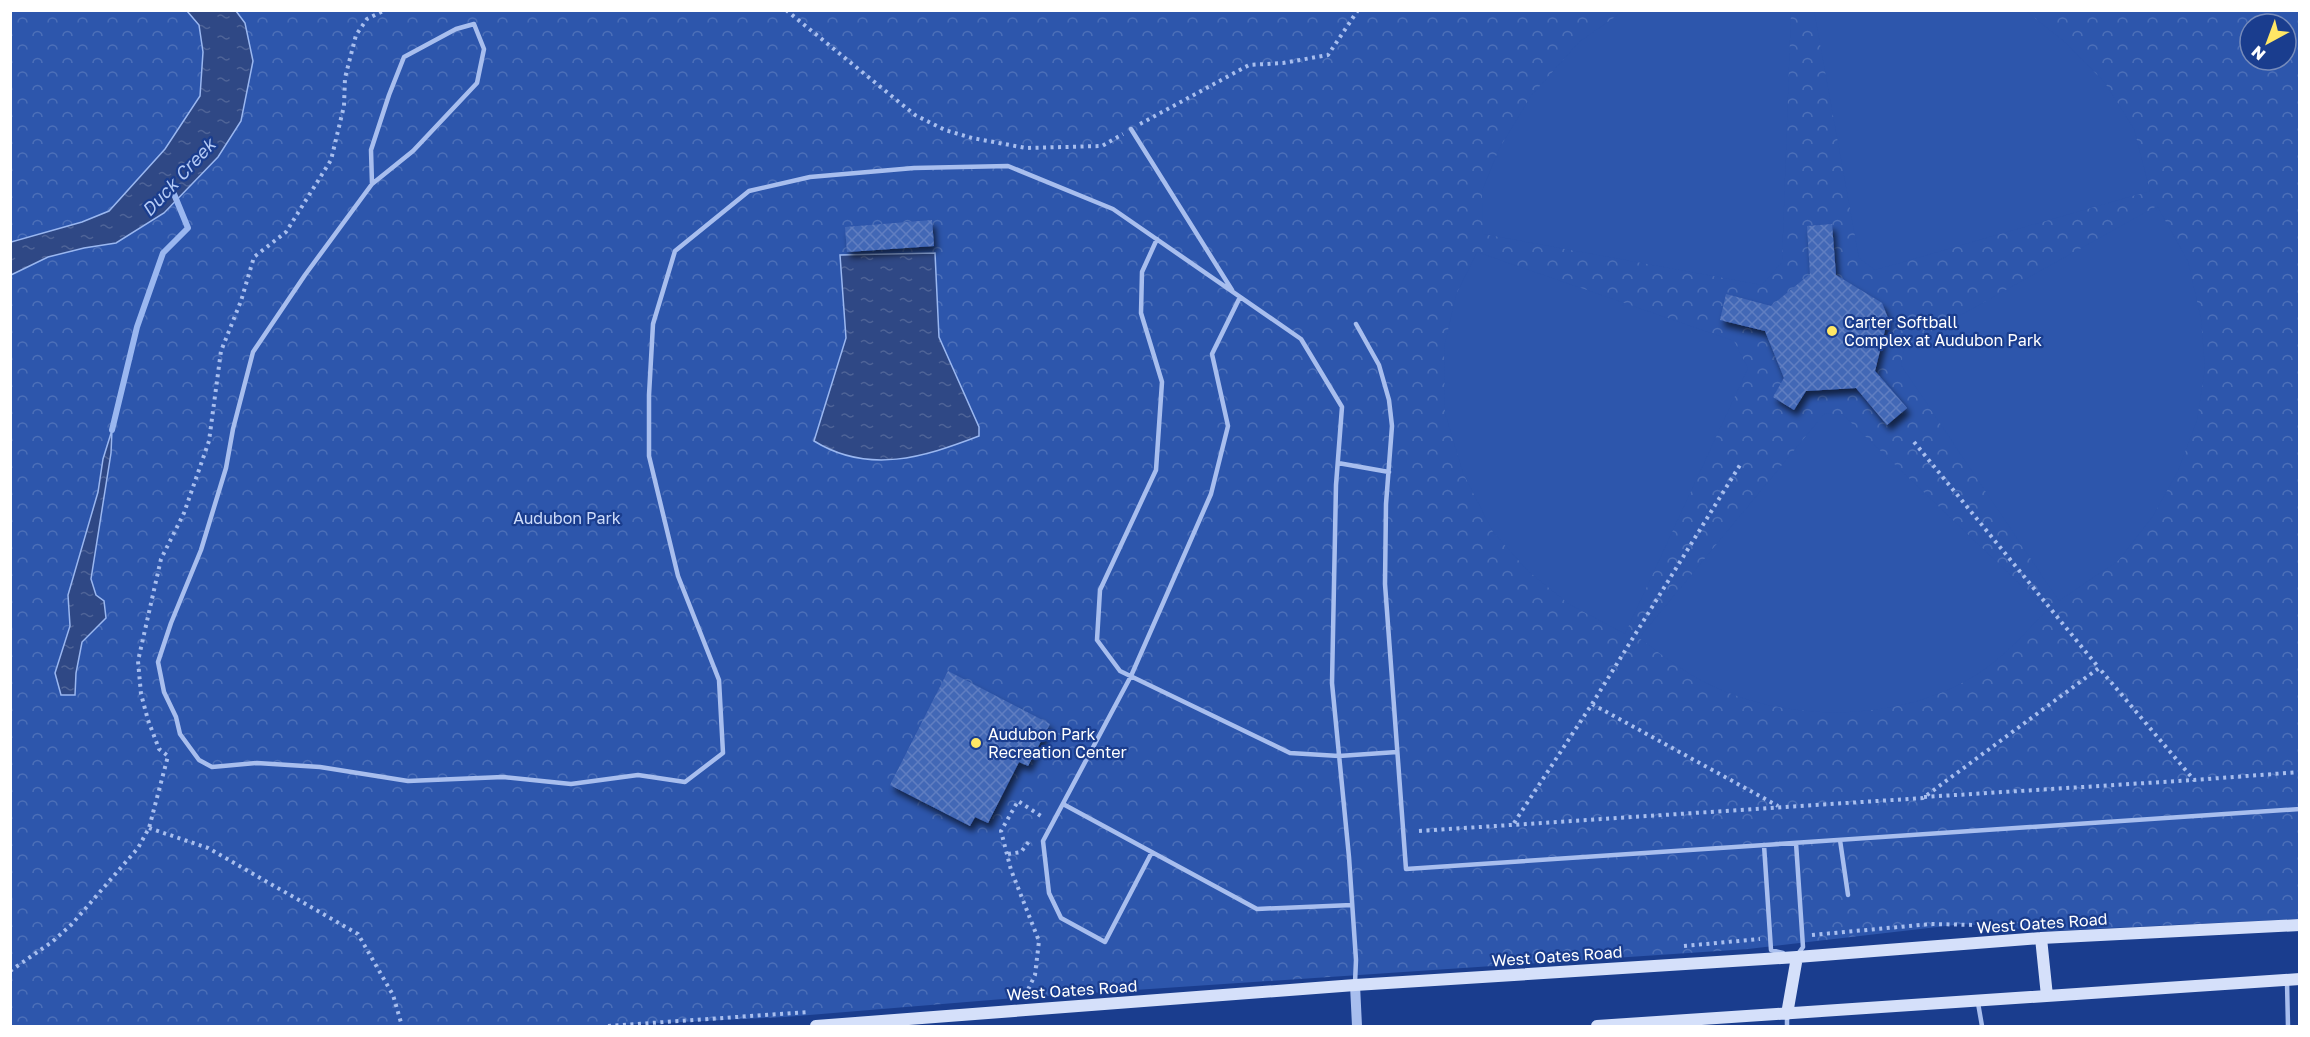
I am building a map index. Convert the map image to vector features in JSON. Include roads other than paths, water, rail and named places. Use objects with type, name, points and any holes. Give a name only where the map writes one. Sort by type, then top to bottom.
[{"type":"main road","name":"West Oates Road","points":[[816,1026],[1354,985],[1797,957],[2041,938],[2300,924]]},
{"type":"main road","points":[[2041,938],[2047,996]]},
{"type":"main road","points":[[1787,1020],[1797,957]]},
{"type":"main road","points":[[1597,1026],[1787,1020],[1978,1000],[2300,979]]},
{"type":"street","points":[[1354,985],[1357,1026]]},
{"type":"lane","points":[[372,184],[371,150],[404,57],[456,29],[474,24],[484,49],[477,83],[413,151],[372,184],[305,275],[253,352],[233,429],[226,468],[204,540],[158,662],[165,692],[176,717],[180,734],[199,760],[212,767],[257,763],[320,767],[408,781],[503,777],[571,784],[638,774],[685,782],[723,753],[719,680],[678,576],[649,456],[649,395],[653,324],[675,250],[749,191],[810,177],[926,167],[1008,166],[1113,209],[1301,339],[1342,407],[1338,463],[1332,683],[1352,905],[1356,960],[1354,985]]},
{"type":"lane","points":[[1131,129],[1233,292]]},
{"type":"lane","points":[[1157,239],[1142,272],[1141,313],[1162,382],[1156,470],[1100,590],[1097,640],[1120,671],[1290,753],[1339,756],[1397,752]]},
{"type":"lane","points":[[1152,852],[1105,942],[1062,918],[1049,893],[1043,841],[1131,676],[1211,494],[1228,426],[1212,354],[1240,297]]},
{"type":"lane","points":[[1356,324],[1379,365],[1389,400],[1392,426],[1386,504],[1385,584],[1406,869],[2300,809]]},
{"type":"lane","points":[[1338,463],[1389,472]]},
{"type":"lane","points":[[1063,804],[1257,909],[1352,905]]},
{"type":"lane","points":[[1840,840],[1848,895]]},
{"type":"lane","points":[[1764,845],[1771,950],[1797,957],[1803,947],[1796,843]]},
{"type":"lane","points":[[2286,980],[2288,1026]]},
{"type":"lane","points":[[1978,1000],[1982,1026]]},
{"type":"water","name":"Duck Creek","points":[[187,11],[236,11],[245,23],[253,61],[241,121],[218,157],[164,213],[116,243],[48,257],[11,275],[11,242],[82,222],[109,211],[165,149],[200,96],[203,52],[199,25]]},
{"type":"water","points":[[935,253],[939,337],[979,427],[979,436],[917,456],[876,460],[855,458],[814,441],[846,338],[840,255]]},
{"type":"water","points":[[112,430],[111,453],[91,579],[96,595],[104,601],[106,618],[82,642],[76,673],[75,695],[61,695],[55,673],[70,626],[68,595],[98,492],[103,459]]},
{"type":"waterway","name":"Duck Creek","points":[[112,430],[137,327],[163,253],[188,228],[174,194]]},
{"type":"place","name":"Carter Softball Complex at Audubon Park","points":[[1832,331]]},
{"type":"place","name":"Audubon Park Recreation Center","points":[[976,743]]},
{"type":"park label","name":"Audubon Park","points":[[567,518]]}]
